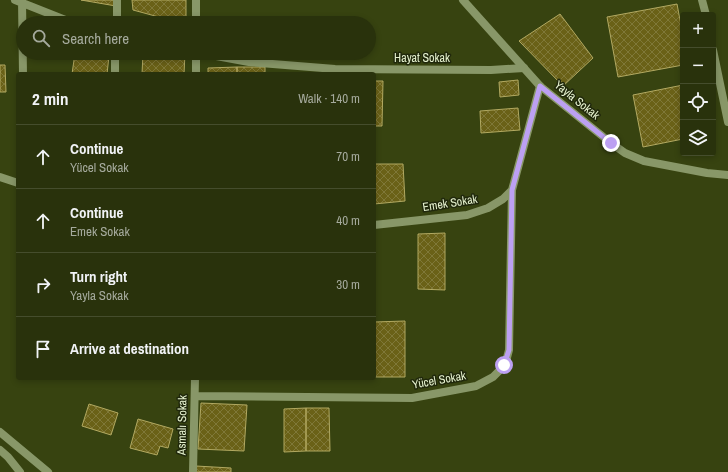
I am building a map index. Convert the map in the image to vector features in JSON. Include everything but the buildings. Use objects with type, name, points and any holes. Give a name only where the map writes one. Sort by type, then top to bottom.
[{"type":"street","points":[[117,0],[117,16]]},
{"type":"street","points":[[196,0],[196,16]]},
{"type":"street","name":"Yayla Sokak","points":[[463,0],[540,86],[625,153],[644,161],[707,173],[728,175]]},
{"type":"street","points":[[702,0],[705,12]]},
{"type":"street","points":[[21,16],[20,1],[56,16]]},
{"type":"street","points":[[22,60],[23,72]]},
{"type":"street","points":[[115,60],[115,72]]},
{"type":"street","points":[[196,60],[196,72]]},
{"type":"street","name":"Hayat Sokak","points":[[239,60],[335,69],[491,70],[524,68]]},
{"type":"street","points":[[716,64],[728,122]]},
{"type":"street","points":[[512,190],[540,86]]},
{"type":"street","points":[[0,177],[16,182]]},
{"type":"street","name":"Emek Sokak","points":[[376,225],[467,215],[488,208],[503,199],[512,190]]},
{"type":"street","name":"Yücel Sokak","points":[[195,396],[412,398],[476,386],[493,377],[504,365],[509,350],[512,190]]},
{"type":"street","name":"Asmalı Sokak","points":[[193,472],[195,380]]},
{"type":"street","points":[[0,432],[48,472]]},
{"type":"street","points":[[0,450],[8,457],[20,472]]},
{"type":"route","points":[[504,365],[509,350],[512,190],[540,86],[611,143]]}]
